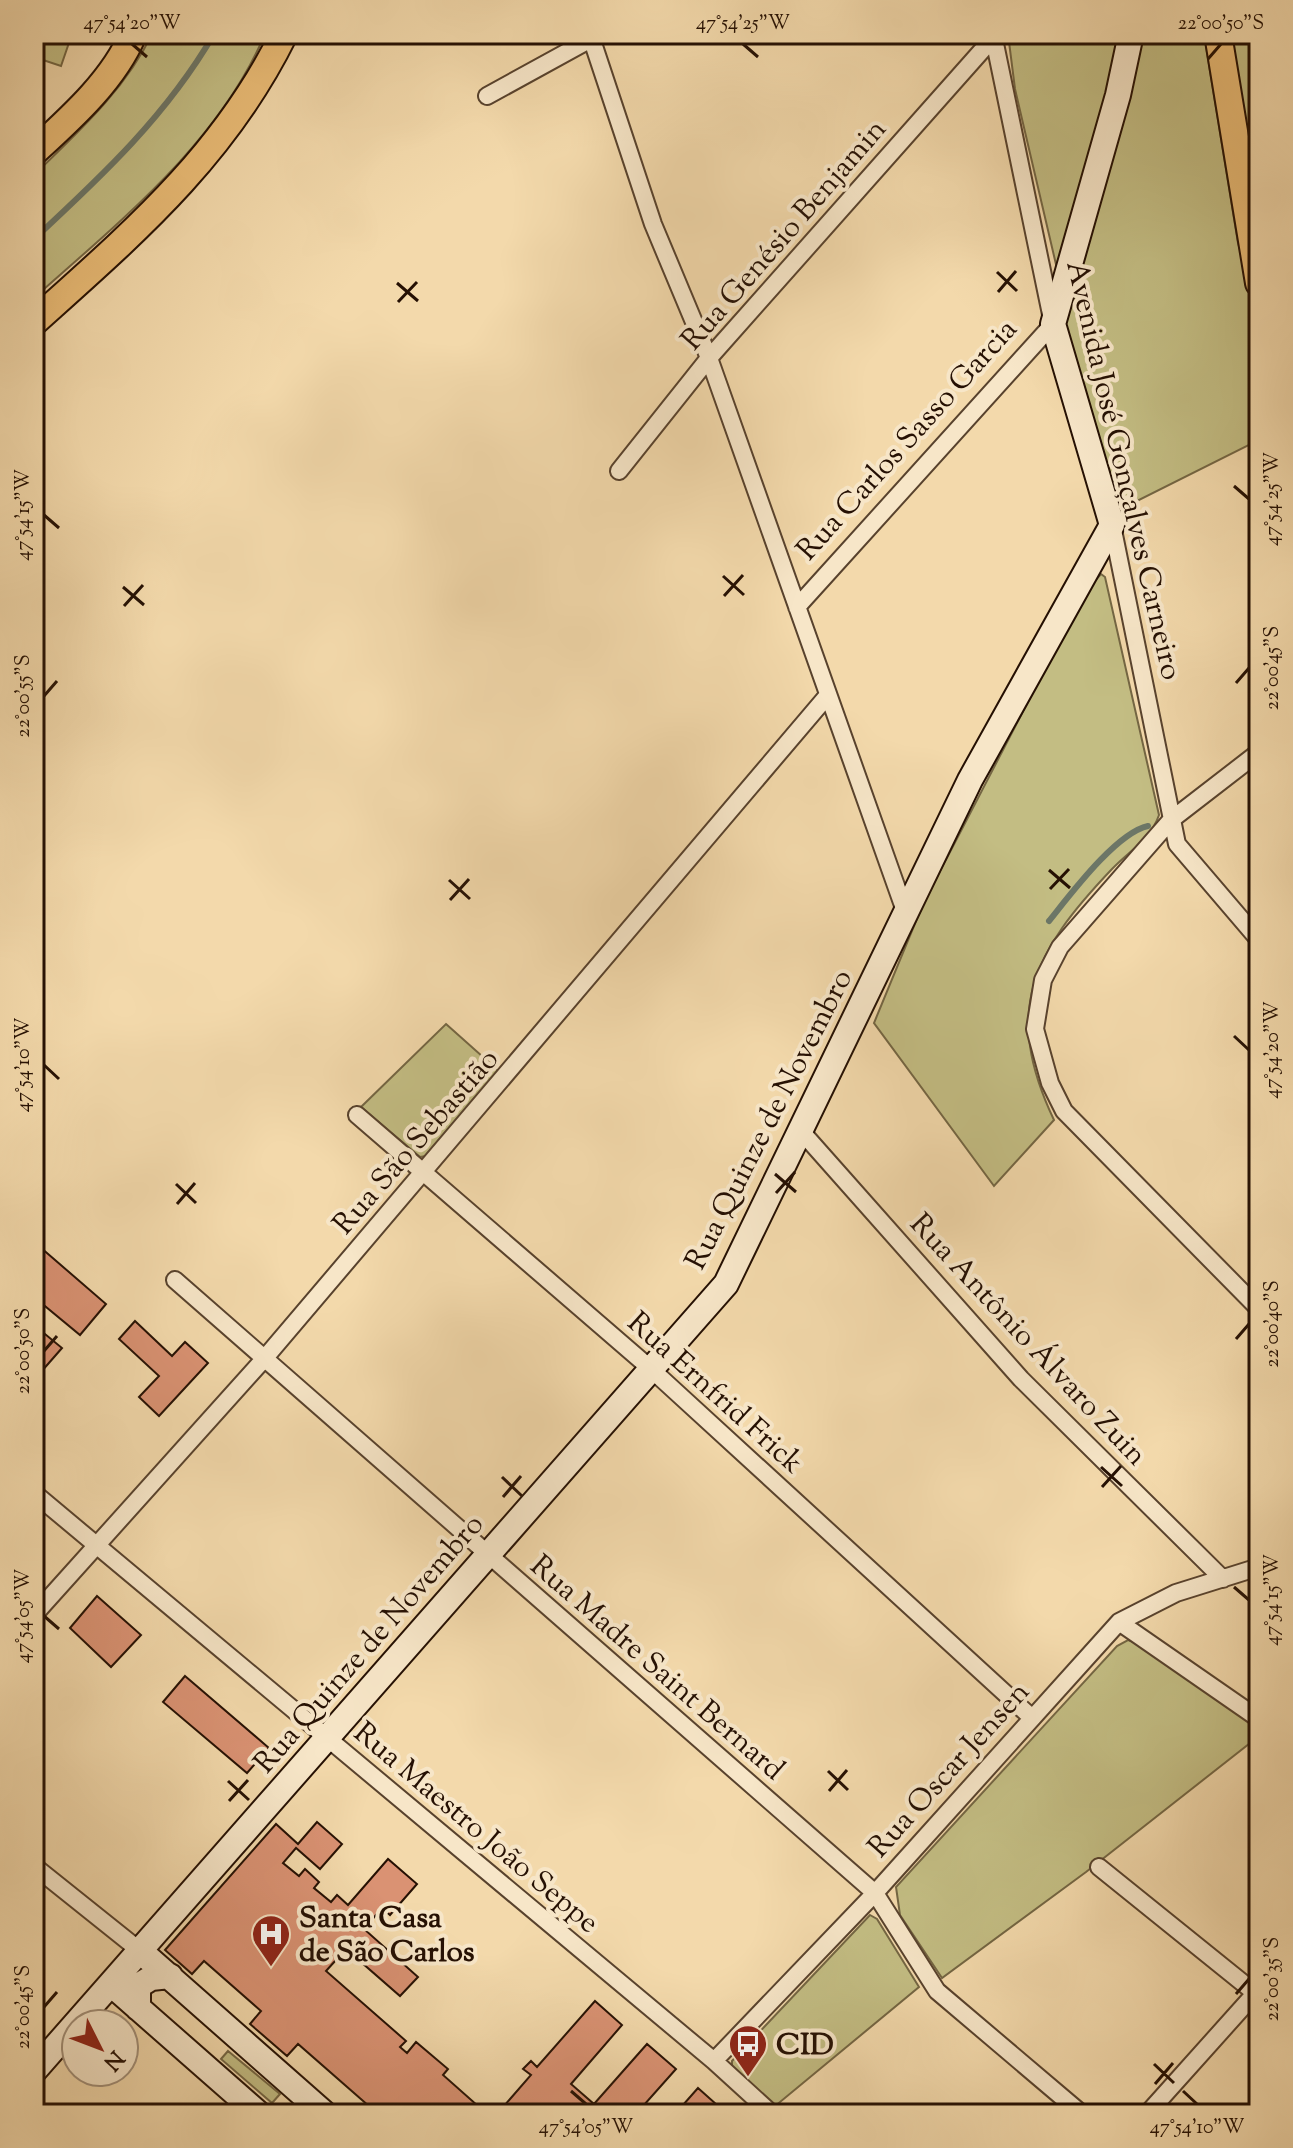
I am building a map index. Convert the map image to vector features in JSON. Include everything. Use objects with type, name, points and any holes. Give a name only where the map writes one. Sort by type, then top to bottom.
[{"type":"main road","points":[[34,152],[69,120],[106,77],[133,34]]},
{"type":"main road","points":[[34,322],[184,183],[241,109],[284,34]]},
{"type":"main road","name":"Rua Carlos Sasso Garcia","points":[[1053,324],[1121,85],[1131,34]]},
{"type":"main road","points":[[1218,34],[1259,283]]},
{"type":"main road","name":"Avenida José Gonçalves Carneiro","points":[[1053,324],[1112,525]]},
{"type":"main road","name":"Rua Quinze de Novembro","points":[[34,2071],[726,1284],[970,780],[1112,525]]},
{"type":"main road","points":[[139,1950],[325,2114]]},
{"type":"main road","points":[[138,2008],[138,1986],[151,1978],[170,1976]]},
{"type":"main road","points":[[111,1984],[138,2008]]},
{"type":"main road","points":[[140,2010],[259,2114]]},
{"type":"street","points":[[487,96],[594,35],[653,224],[709,358],[905,911]]},
{"type":"street","name":"Avenida José Gonçalves Carneiro","points":[[993,36],[1053,324]]},
{"type":"street","name":"Rua Genésio Benjamin","points":[[619,471],[709,358],[993,36]]},
{"type":"street","name":"Rua Carlos Sasso Garcia","points":[[797,607],[1053,324]]},
{"type":"street","name":"Avenida José Gonçalves Carneiro","points":[[1112,525],[1177,844],[1259,940]]},
{"type":"street","name":"Rua São Sebastião","points":[[34,1615],[264,1359],[828,695]]},
{"type":"street","points":[[1259,752],[1171,820],[1060,947],[1043,980],[1035,1029],[1050,1083],[1064,1111],[1259,1309]]},
{"type":"street","name":"Rua Ernfrid Frick","points":[[357,1115],[651,1369],[1031,1717]]},
{"type":"street","name":"Rua Antônio Álvaro Zuin","points":[[801,1131],[1021,1379],[1223,1579]]},
{"type":"street","name":"Rua Madre Saint Bernard","points":[[175,1280],[875,1893],[937,1991],[1082,2114]]},
{"type":"street","name":"Rua Maestro João Seppe","points":[[34,1493],[714,2061],[772,2114]]},
{"type":"street","name":"Rua Oscar Jensen","points":[[714,2061],[875,1893],[1119,1622],[1176,1593],[1259,1567]]},
{"type":"street","points":[[1119,1622],[1259,1719]]},
{"type":"street","points":[[34,1866],[139,1950]]},
{"type":"street","points":[[1099,1867],[1258,1993],[1147,2114]]},
{"type":"shaded area","points":[[34,34],[72,34],[61,66],[34,57]]},
{"type":"shaded area","points":[[152,34],[265,34],[222,110],[194,145],[133,209],[34,298],[34,175],[114,92]]},
{"type":"shaded area","points":[[1008,34],[1121,34],[1113,82],[1058,273],[1015,89]]},
{"type":"shaded area","points":[[1135,34],[1204,34],[1238,243],[1259,315],[1259,440],[1121,509],[1065,328],[1125,97]]},
{"type":"shaded area","points":[[1228,34],[1259,34],[1259,210]]},
{"type":"shaded area","points":[[1101,574],[1105,577],[1159,815],[1145,838],[1085,899],[1045,956],[1034,984],[1029,1014],[1030,1046],[1038,1081],[1054,1120],[994,1186],[874,1023],[923,904],[1085,592]]},
{"type":"shaded area","points":[[446,1024],[501,1073],[426,1156],[420,1157],[361,1107]]},
{"type":"shaded area","points":[[1128,1640],[1142,1645],[1259,1726],[1259,1736],[1086,1872],[942,1978],[900,1915],[896,1887],[1117,1646]]},
{"type":"shaded area","points":[[870,1915],[877,1919],[919,1987],[774,2107],[732,2067],[732,2061]]},
{"type":"shaded area","points":[[228,2051],[280,2094],[272,2103],[221,2059]]},
{"type":"building","points":[[40,1247],[106,1304],[80,1335],[34,1297],[34,1254]]},
{"type":"building","points":[[135,1321],[172,1356],[185,1342],[208,1363],[159,1416],[139,1397],[159,1376],[119,1339]]},
{"type":"building","points":[[34,1325],[62,1348],[34,1380]]},
{"type":"building","points":[[97,1596],[141,1635],[111,1667],[70,1628]]},
{"type":"building","points":[[185,1676],[269,1748],[247,1773],[163,1702]]},
{"type":"building","name":"Santa Casa de São Carlos","points":[[317,1822],[342,1844],[320,1869],[296,1848],[283,1863],[299,1876],[305,1869],[319,1882],[314,1888],[331,1902],[337,1895],[348,1905],[388,1859],[417,1884],[390,1915],[382,1908],[364,1929],[418,1977],[400,1996],[346,1949],[326,1971],[406,2041],[400,2047],[407,2053],[416,2042],[448,2069],[443,2075],[487,2114],[378,2114],[298,2044],[287,2056],[250,2024],[261,2011],[204,1961],[192,1974],[165,1950],[276,1824],[298,1844]]},
{"type":"building","points":[[595,2001],[622,2025],[571,2084],[594,2104],[647,2044],[676,2069],[636,2114],[497,2114],[531,2075],[523,2069],[531,2061],[537,2067]]},
{"type":"building","points":[[698,2088],[726,2113],[675,2114]]},
{"type":"waterway","points":[[34,239],[108,168],[154,118],[214,34]]},
{"type":"waterway","points":[[1049,921],[1108,852],[1135,831],[1148,826]]},
{"type":"place","name":"Santa Casa de São Carlos","points":[[271,1968]]},
{"type":"place","name":"CID","points":[[748,2078]]}]
